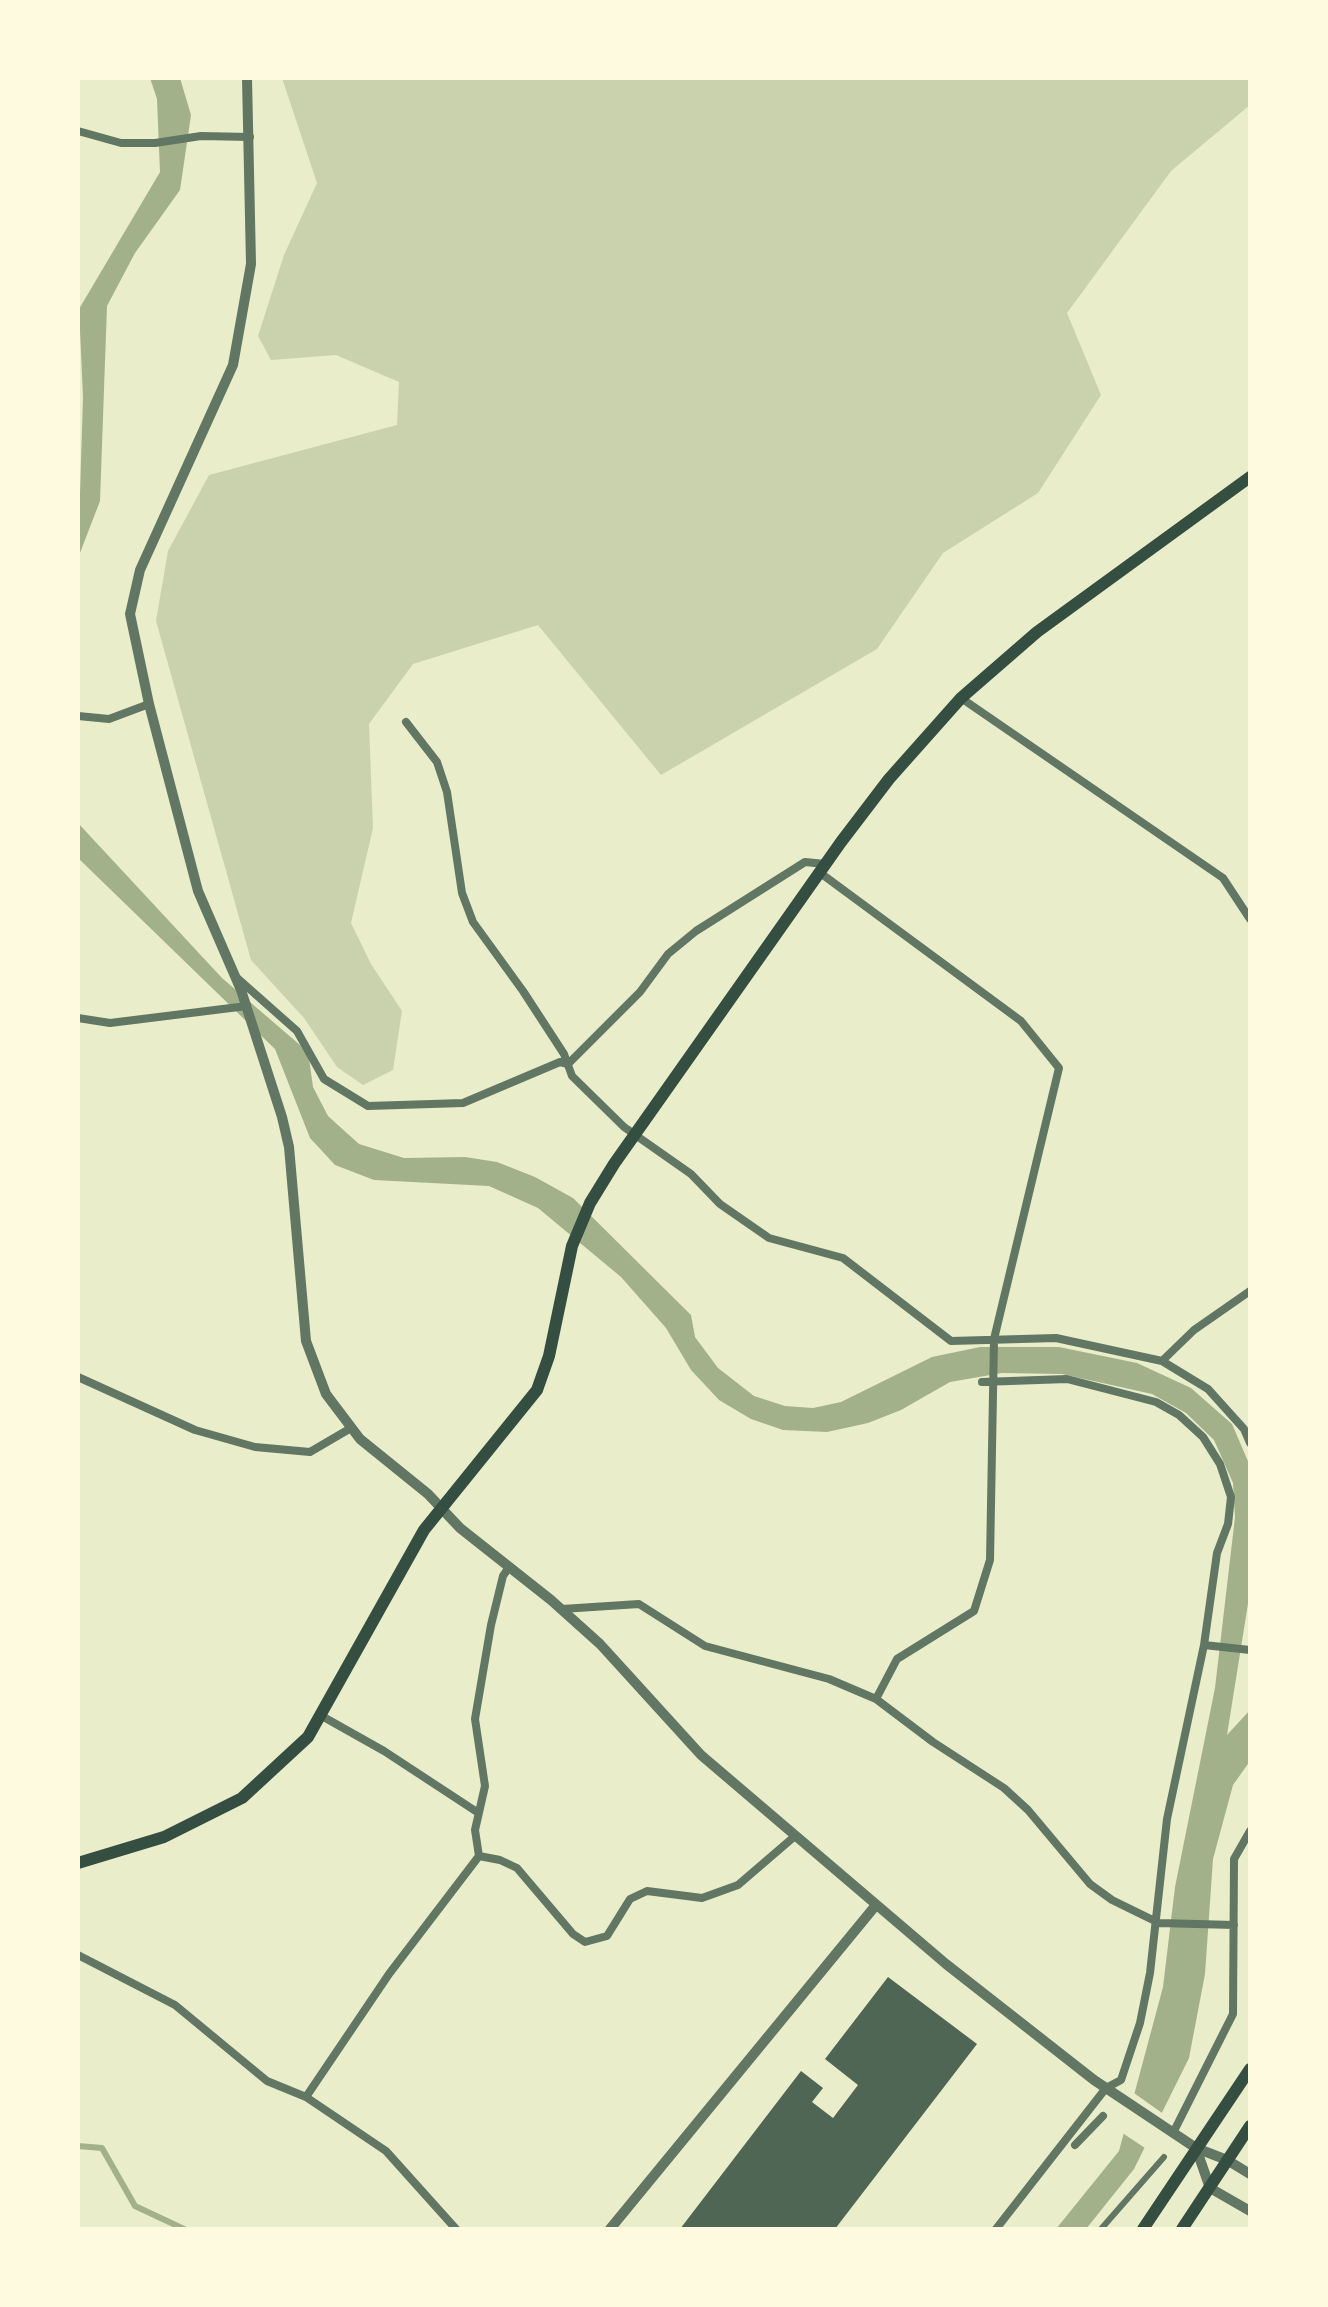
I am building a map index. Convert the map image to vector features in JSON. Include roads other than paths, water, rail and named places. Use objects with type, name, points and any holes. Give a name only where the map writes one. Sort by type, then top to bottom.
[{"type":"main road","points":[[78,1863],[164,1837],[242,1798],[308,1737],[409,1555],[440,1508],[537,1390],[549,1356],[575,1238],[587,1210],[635,1134],[822,868],[889,779],[961,698],[1037,632],[1250,477]]},
{"type":"main road","points":[[1143,2229],[1250,2069]]},
{"type":"main road","points":[[1182,2229],[1250,2126]]},
{"type":"street","points":[[247,78],[251,264],[233,365],[140,570],[130,614],[149,704],[198,891],[247,1006],[289,1147],[306,1341],[326,1394],[351,1428],[460,1528],[562,1609],[600,1644],[701,1755],[876,1905],[1019,2023],[1106,2088],[1196,2148],[1227,2160],[1250,2174]]},
{"type":"street","points":[[78,131],[121,143],[155,143],[201,136],[250,137]]},
{"type":"street","points":[[961,698],[1223,878],[1250,919]]},
{"type":"street","points":[[78,716],[109,719],[149,704]]},
{"type":"street","points":[[406,722],[437,762],[447,792],[462,893],[473,922],[523,991],[568,1064],[572,1076],[635,1134],[691,1174],[720,1204],[769,1238],[843,1258],[951,1341],[1056,1338],[1162,1361],[1208,1389],[1244,1429],[1250,1443]]},
{"type":"street","points":[[568,1064],[640,992],[668,954],[696,931],[805,862],[822,868],[1021,1021],[1059,1068],[994,1340],[990,1560],[974,1611],[897,1659],[876,1699]]},
{"type":"street","points":[[233,974],[297,1031],[324,1079],[368,1106],[463,1103],[560,1062],[568,1064]]},
{"type":"street","points":[[78,1018],[110,1023],[247,1006]]},
{"type":"street","points":[[1162,1361],[1194,1330],[1250,1291]]},
{"type":"street","points":[[78,1377],[195,1430],[255,1447],[310,1452],[351,1428]]},
{"type":"street","points":[[982,1382],[993,1378],[1067,1379],[1156,1402],[1179,1415],[1203,1437],[1220,1464],[1231,1497],[1228,1524],[1217,1553],[1208,1645],[1167,1819],[1150,1973],[1140,2023],[1121,2080],[1106,2088],[996,2229]]},
{"type":"street","points":[[306,2097],[389,1974],[479,1856],[475,1830],[485,1786],[475,1719],[491,1625],[509,1567]]},
{"type":"street","points":[[562,1609],[639,1604],[705,1646],[829,1679],[876,1699],[933,1742],[1004,1788],[1028,1810],[1090,1884],[1156,1922],[1234,1925]]},
{"type":"street","points":[[1208,1645],[1250,1650]]},
{"type":"street","points":[[320,1715],[384,1751],[477,1812]]},
{"type":"street","points":[[1170,2131],[1233,2014],[1234,1859],[1250,1831]]},
{"type":"street","points":[[479,1856],[500,1860],[517,1868],[573,1934],[585,1942],[607,1936],[630,1899],[647,1891],[702,1898],[738,1885],[795,1836]]},
{"type":"street","points":[[610,2229],[876,1905]]},
{"type":"street","points":[[78,1955],[175,2005],[267,2081],[306,2097],[386,2151],[456,2229]]},
{"type":"street","points":[[1075,2145],[1103,2116]]},
{"type":"street","points":[[1196,2148],[1210,2188],[1250,2211]]},
{"type":"street","points":[[1101,2229],[1164,2157]]},
{"type":"waterway","points":[[78,2146],[102,2148],[135,2206],[184,2229]]}]
